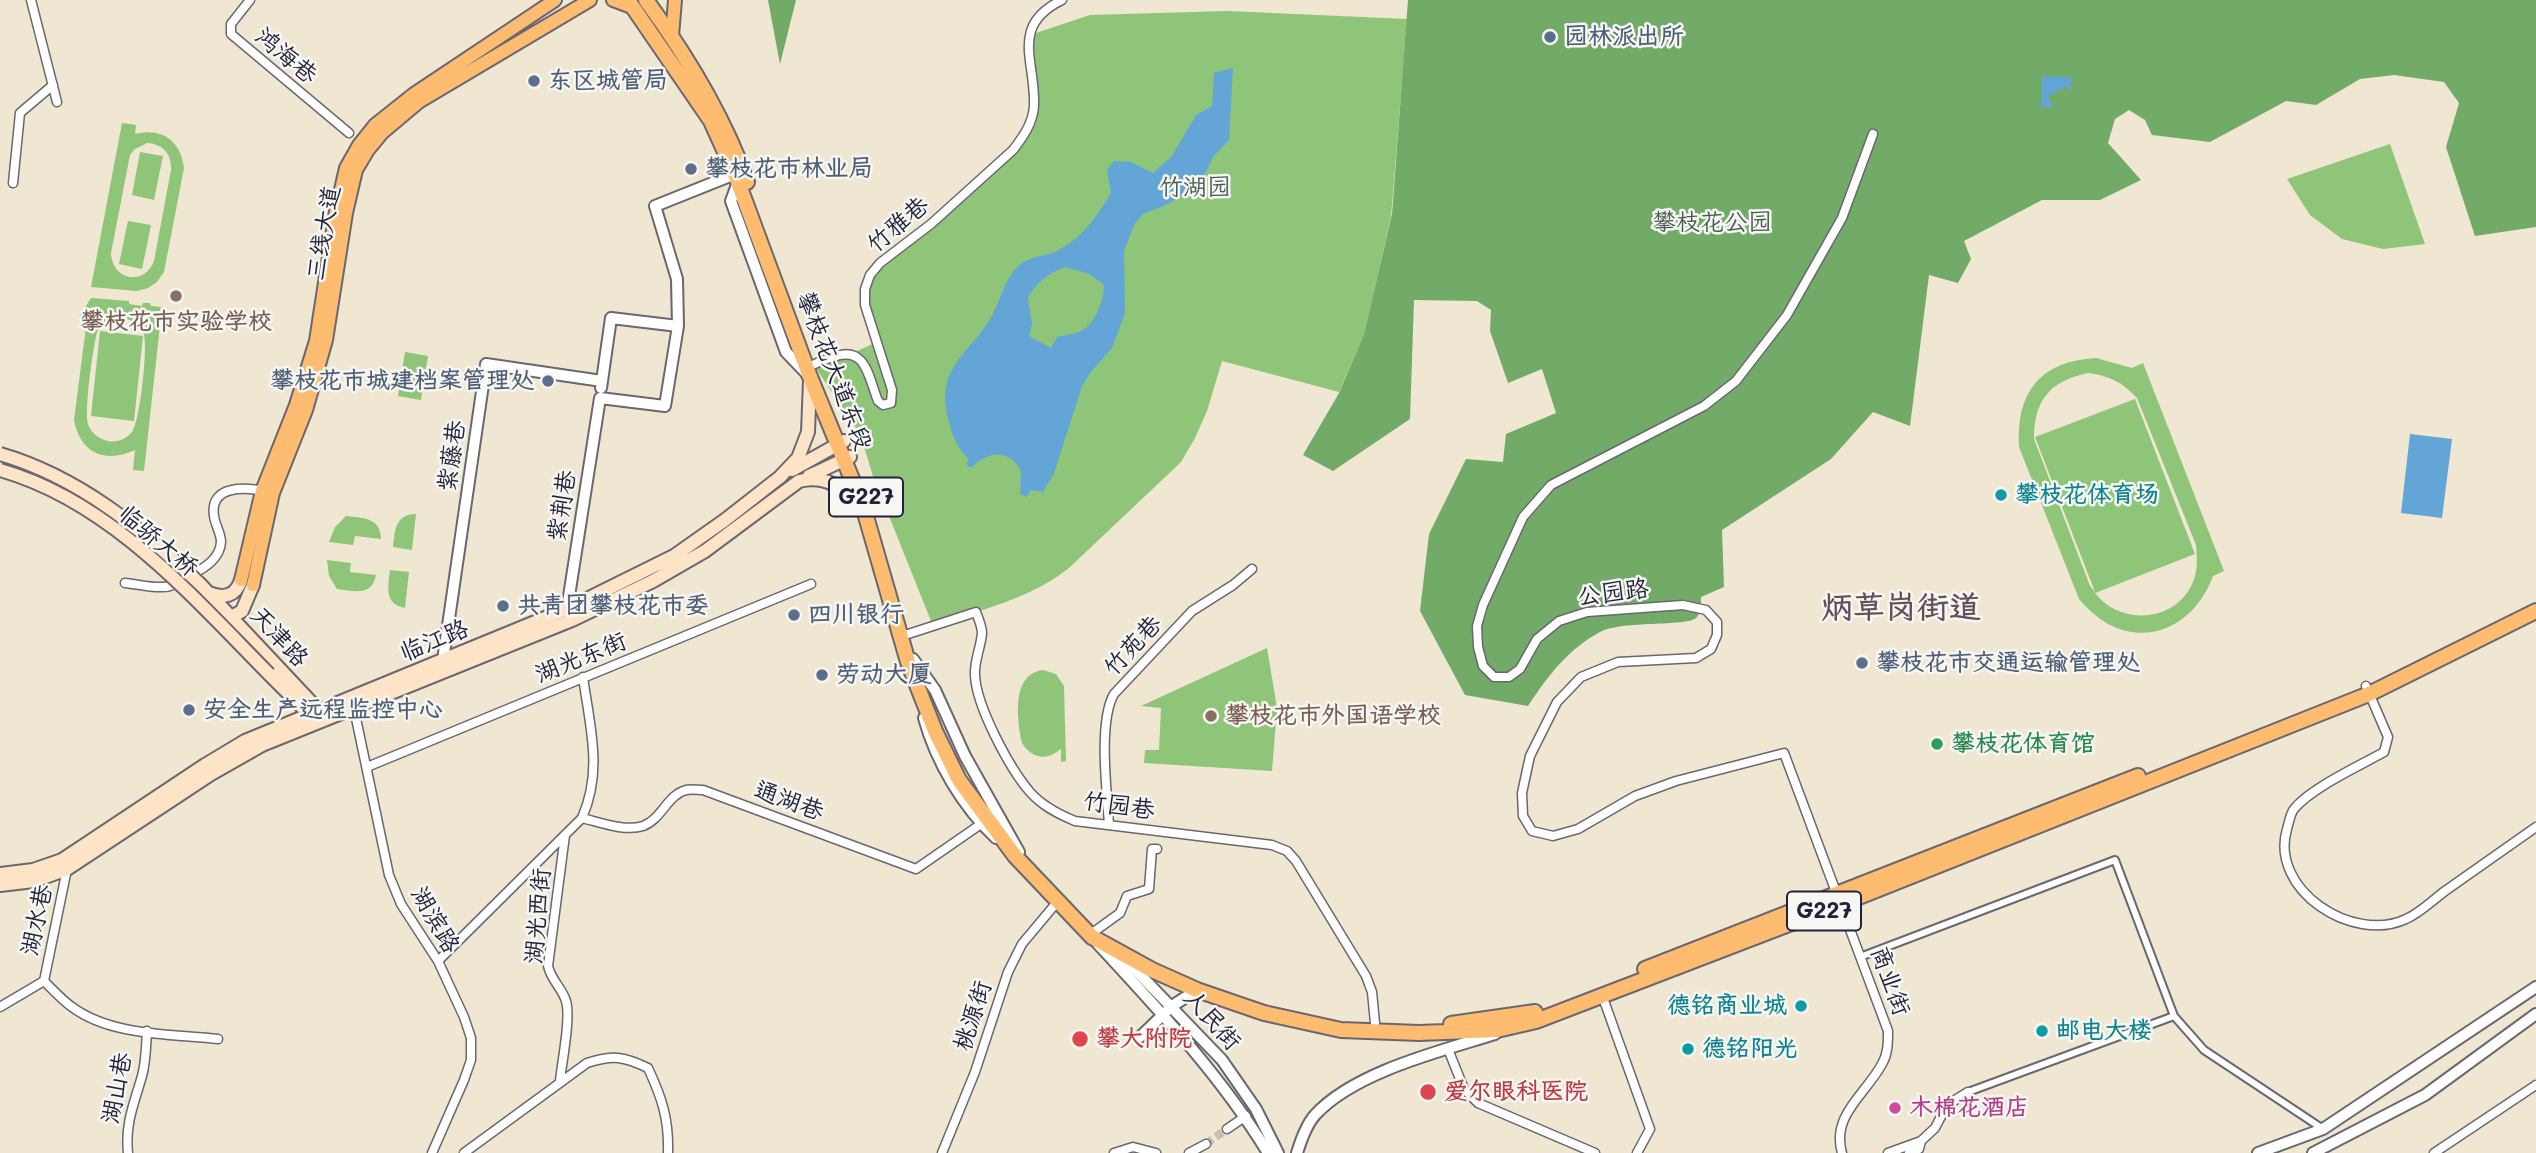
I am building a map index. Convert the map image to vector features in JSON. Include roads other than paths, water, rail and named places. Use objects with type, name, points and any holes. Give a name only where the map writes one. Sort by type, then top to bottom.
[{"type":"highway","name":"攀枝花大道东段","points":[[636,3],[672,36],[720,119],[741,163],[810,370]]},
{"type":"highway","name":"攀枝花大道东段","points":[[636,3],[711,121],[736,178],[847,458],[905,635]]},
{"type":"highway","name":"攀枝花大道东段","points":[[847,458],[869,504],[911,661],[964,777],[1017,854],[1058,901],[1093,934]]},
{"type":"highway","name":"G227","points":[[2367,690],[2536,601]]},
{"type":"highway","name":"G227","points":[[1093,934],[1152,970],[1197,990],[1264,1013],[1341,1030],[1419,1033],[1497,1030],[1536,1021],[2367,690],[2536,611]]},
{"type":"highway","name":"攀枝花大道东段","points":[[1017,854],[1093,934]]},
{"type":"highway","name":"G227","points":[[1093,934],[1225,992],[1304,1014],[1375,1023],[1457,1024],[1532,1013],[1839,899]]},
{"type":"main road","name":"三线大道","points":[[247,582],[268,492],[306,410],[326,340],[334,258],[356,170],[382,133],[420,101],[555,0]]},
{"type":"main road","name":"三线大道","points":[[491,50],[590,0]]},
{"type":"main road","points":[[613,0],[636,3]]},
{"type":"main road","points":[[672,36],[675,0]]},
{"type":"main road","name":"临江路","points":[[570,614],[674,556],[780,477],[798,458],[804,445],[810,418],[810,370]]},
{"type":"main road","points":[[780,477],[841,443]]},
{"type":"main road","name":"临骄大桥","points":[[0,454],[48,472],[113,510],[144,533],[205,588]]},
{"type":"main road","name":"临江路","points":[[0,885],[34,881],[65,865],[233,761],[318,717],[680,567],[799,481],[847,458]]},
{"type":"main road","name":"临骄大桥","points":[[0,470],[42,486],[105,522],[222,617],[269,674],[318,717]]},
{"type":"main road","points":[[799,481],[810,478],[832,482],[863,506]]},
{"type":"main road","points":[[205,588],[221,597],[231,595],[247,582]]},
{"type":"main road","points":[[222,617],[245,605],[247,582]]},
{"type":"main road","points":[[247,582],[248,624],[257,644]]},
{"type":"main road","name":"天津路","points":[[205,588],[222,617],[257,644],[318,717]]},
{"type":"main road","name":"临江路","points":[[0,874],[65,865]]},
{"type":"street","points":[[30,0],[57,102]]},
{"type":"street","name":"鸿海巷","points":[[250,0],[231,24],[231,34],[349,133]]},
{"type":"street","name":"竹雅巷","points":[[810,370],[844,353],[853,353],[860,359],[878,401],[883,405],[891,403],[892,390],[865,305],[865,289],[870,275],[880,263],[931,224],[1023,138],[1034,107],[1029,52],[1035,19],[1045,8],[1062,0]]},
{"type":"street","points":[[13,183],[20,113],[53,85]]},
{"type":"street","name":"公园路","points":[[1839,899],[1784,753],[1676,781],[1635,796],[1578,830],[1553,836],[1532,831],[1523,816],[1522,793],[1530,756],[1557,702],[1581,677],[1618,662],[1696,658],[1712,649],[1717,635],[1717,622],[1706,610],[1683,605],[1587,611],[1559,621],[1537,639],[1520,668],[1508,677],[1494,677],[1483,666],[1478,647],[1477,626],[1483,605],[1523,517],[1551,485],[1704,406],[1737,381],[1787,315],[1842,218],[1873,134]]},
{"type":"street","points":[[600,398],[665,406],[678,326],[677,279],[655,206],[736,178]]},
{"type":"street","name":"紫荆巷","points":[[570,614],[611,318],[678,326]]},
{"type":"street","name":"紫藤巷","points":[[445,665],[486,364],[602,381]]},
{"type":"street","points":[[125,583],[163,587],[175,584],[210,564],[221,543],[213,511],[216,501],[224,492],[236,488],[268,492]]},
{"type":"street","name":"竹苑巷","points":[[1108,825],[1108,705],[1115,694],[1192,611],[1233,585],[1252,569]]},
{"type":"street","name":"湖光东街","points":[[367,767],[811,584]]},
{"type":"street","name":"竹园巷","points":[[905,635],[976,612],[982,631],[975,673],[976,690],[996,737],[1012,765],[1030,792],[1051,810],[1075,821],[1272,845],[1287,851],[1366,976],[1372,992],[1375,1023]]},
{"type":"street","name":"G227","points":[[911,661],[928,733],[952,782],[981,824],[1017,854]]},
{"type":"street","points":[[439,961],[582,818],[590,799],[594,777],[583,677]]},
{"type":"street","points":[[2367,690],[2388,737],[2384,752],[2314,793],[2293,810],[2285,836],[2287,862],[2300,887],[2320,908],[2348,922],[2379,925],[2405,920],[2536,827]]},
{"type":"street","name":"湖滨路","points":[[352,703],[389,875],[401,904],[439,961],[471,1038],[471,1060],[432,1153]]},
{"type":"street","name":"通湖巷","points":[[582,818],[624,827],[642,826],[657,817],[672,798],[686,790],[703,790],[916,869],[981,824]]},
{"type":"street","name":"湖光西街","points":[[560,1081],[568,1015],[567,1002],[550,975],[548,966],[565,835]]},
{"type":"street","points":[[1093,934],[1120,913],[1127,896],[1149,889],[1152,849],[1157,849]]},
{"type":"street","points":[[1860,957],[2115,860],[2174,1017],[2204,1050],[2323,1129]]},
{"type":"street","name":"湖水巷","points":[[0,1007],[44,981],[65,865]]},
{"type":"street","name":"商业街","points":[[1839,899],[1888,1031],[1888,1048],[1883,1064],[1846,1113],[1840,1127],[1839,1142],[1842,1153]]},
{"type":"street","name":"桃源街","points":[[942,1153],[975,1072],[1008,972],[1023,944],[1058,901]]},
{"type":"street","name":"人民街","points":[[1093,934],[1209,1068],[1246,1116],[1268,1153]]},
{"type":"street","name":"人民街","points":[[1113,948],[1222,1060],[1256,1109],[1278,1153]]},
{"type":"street","name":"湖山巷","points":[[44,981],[72,1008],[96,1019],[120,1027],[218,1039]]},
{"type":"street","points":[[2258,1153],[2323,1129],[2536,987]]},
{"type":"street","points":[[1140,1037],[1172,1006],[1197,990],[1225,992]]},
{"type":"street","points":[[1602,995],[1650,1129],[1637,1153]]},
{"type":"street","points":[[2313,1153],[2425,1095],[2536,1014]]},
{"type":"street","points":[[1888,1153],[1921,1141],[1935,1128],[1947,1105],[1968,1092],[2174,1017]]},
{"type":"street","points":[[1297,1153],[1313,1117],[1327,1103],[1360,1083],[1448,1049],[1536,1021]]},
{"type":"street","name":"湖山巷","points":[[128,1153],[127,1136],[131,1109],[142,1074],[147,1031]]},
{"type":"street","points":[[1448,1049],[1464,1089],[1478,1103],[1595,1153]]},
{"type":"street","points":[[464,1153],[560,1081],[587,1063],[605,1058],[626,1058],[648,1068],[662,1099],[668,1130],[668,1153]]},
{"type":"street","points":[[2434,1153],[2536,1085]]},
{"type":"street","points":[[1227,1129],[1246,1116]]},
{"type":"street","points":[[1909,1153],[1919,1149],[1921,1141]]},
{"type":"street","points":[[1189,1153],[1206,1144]]},
{"type":"street","points":[[1114,1153],[1133,1147],[1156,1153]]},
{"type":"water","points":[[1233,68],[1229,140],[1213,157],[1206,172],[1192,190],[1143,214],[1134,225],[1124,251],[1125,313],[1112,348],[1082,386],[1054,473],[1043,492],[1030,490],[1027,497],[1020,494],[1021,471],[1004,455],[991,455],[971,468],[966,464],[969,459],[952,432],[946,403],[946,387],[956,363],[984,329],[1016,268],[1034,257],[1053,253],[1066,246],[1094,218],[1111,193],[1107,170],[1114,161],[1131,162],[1153,173],[1172,156],[1196,115],[1212,106],[1214,73]],"holes":[[[1065,267],[1089,274],[1104,285],[1099,308],[1086,328],[1057,337],[1051,348],[1029,336],[1032,324],[1028,297],[1039,282]]]},
{"type":"water","points":[[2042,76],[2071,77],[2071,93],[2067,86],[2048,96],[2053,108],[2041,107]]},
{"type":"water","points":[[2410,434],[2452,439],[2442,518],[2401,513]]},
{"type":"tunnel","points":[[1206,1144],[1227,1129]]},
{"type":"place","name":"园林派出所","points":[[1550,37]]},
{"type":"place","name":"东区城管局","points":[[534,81]]},
{"type":"place","name":"攀枝花市林业局","points":[[691,169]]},
{"type":"place","name":"攀枝花市实验学校","points":[[176,296]]},
{"type":"place","name":"攀枝花市城建档案管理处","points":[[548,381]]},
{"type":"place","name":"攀枝花体育场","points":[[2001,495]]},
{"type":"place","name":"共青团攀枝花市委","points":[[503,606]]},
{"type":"place","name":"四川银行","points":[[794,615]]},
{"type":"place","name":"攀枝花市交通运输管理处","points":[[1862,663]]},
{"type":"place","name":"劳动大厦","points":[[822,675]]},
{"type":"place","name":"安全生产远程监控中心","points":[[189,710]]},
{"type":"place","name":"攀枝花市外国语学校","points":[[1211,716]]},
{"type":"place","name":"攀枝花体育馆","points":[[1937,744]]},
{"type":"place","name":"德铭商业城","points":[[1801,1006]]},
{"type":"place","name":"邮电大楼","points":[[2042,1031]]},
{"type":"place","name":"攀大附院","points":[[1080,1039]]},
{"type":"place","name":"德铭阳光","points":[[1688,1049]]},
{"type":"place","name":"爱尔眼科医院","points":[[1428,1092]]},
{"type":"place","name":"木棉花酒店","points":[[1895,1108]]},
{"type":"district","name":"炳草岗街道","points":[[1901,608]]},
{"type":"park label","name":"竹湖园","points":[[1195,188]]},
{"type":"park label","name":"攀枝花公园","points":[[1712,223]]}]
